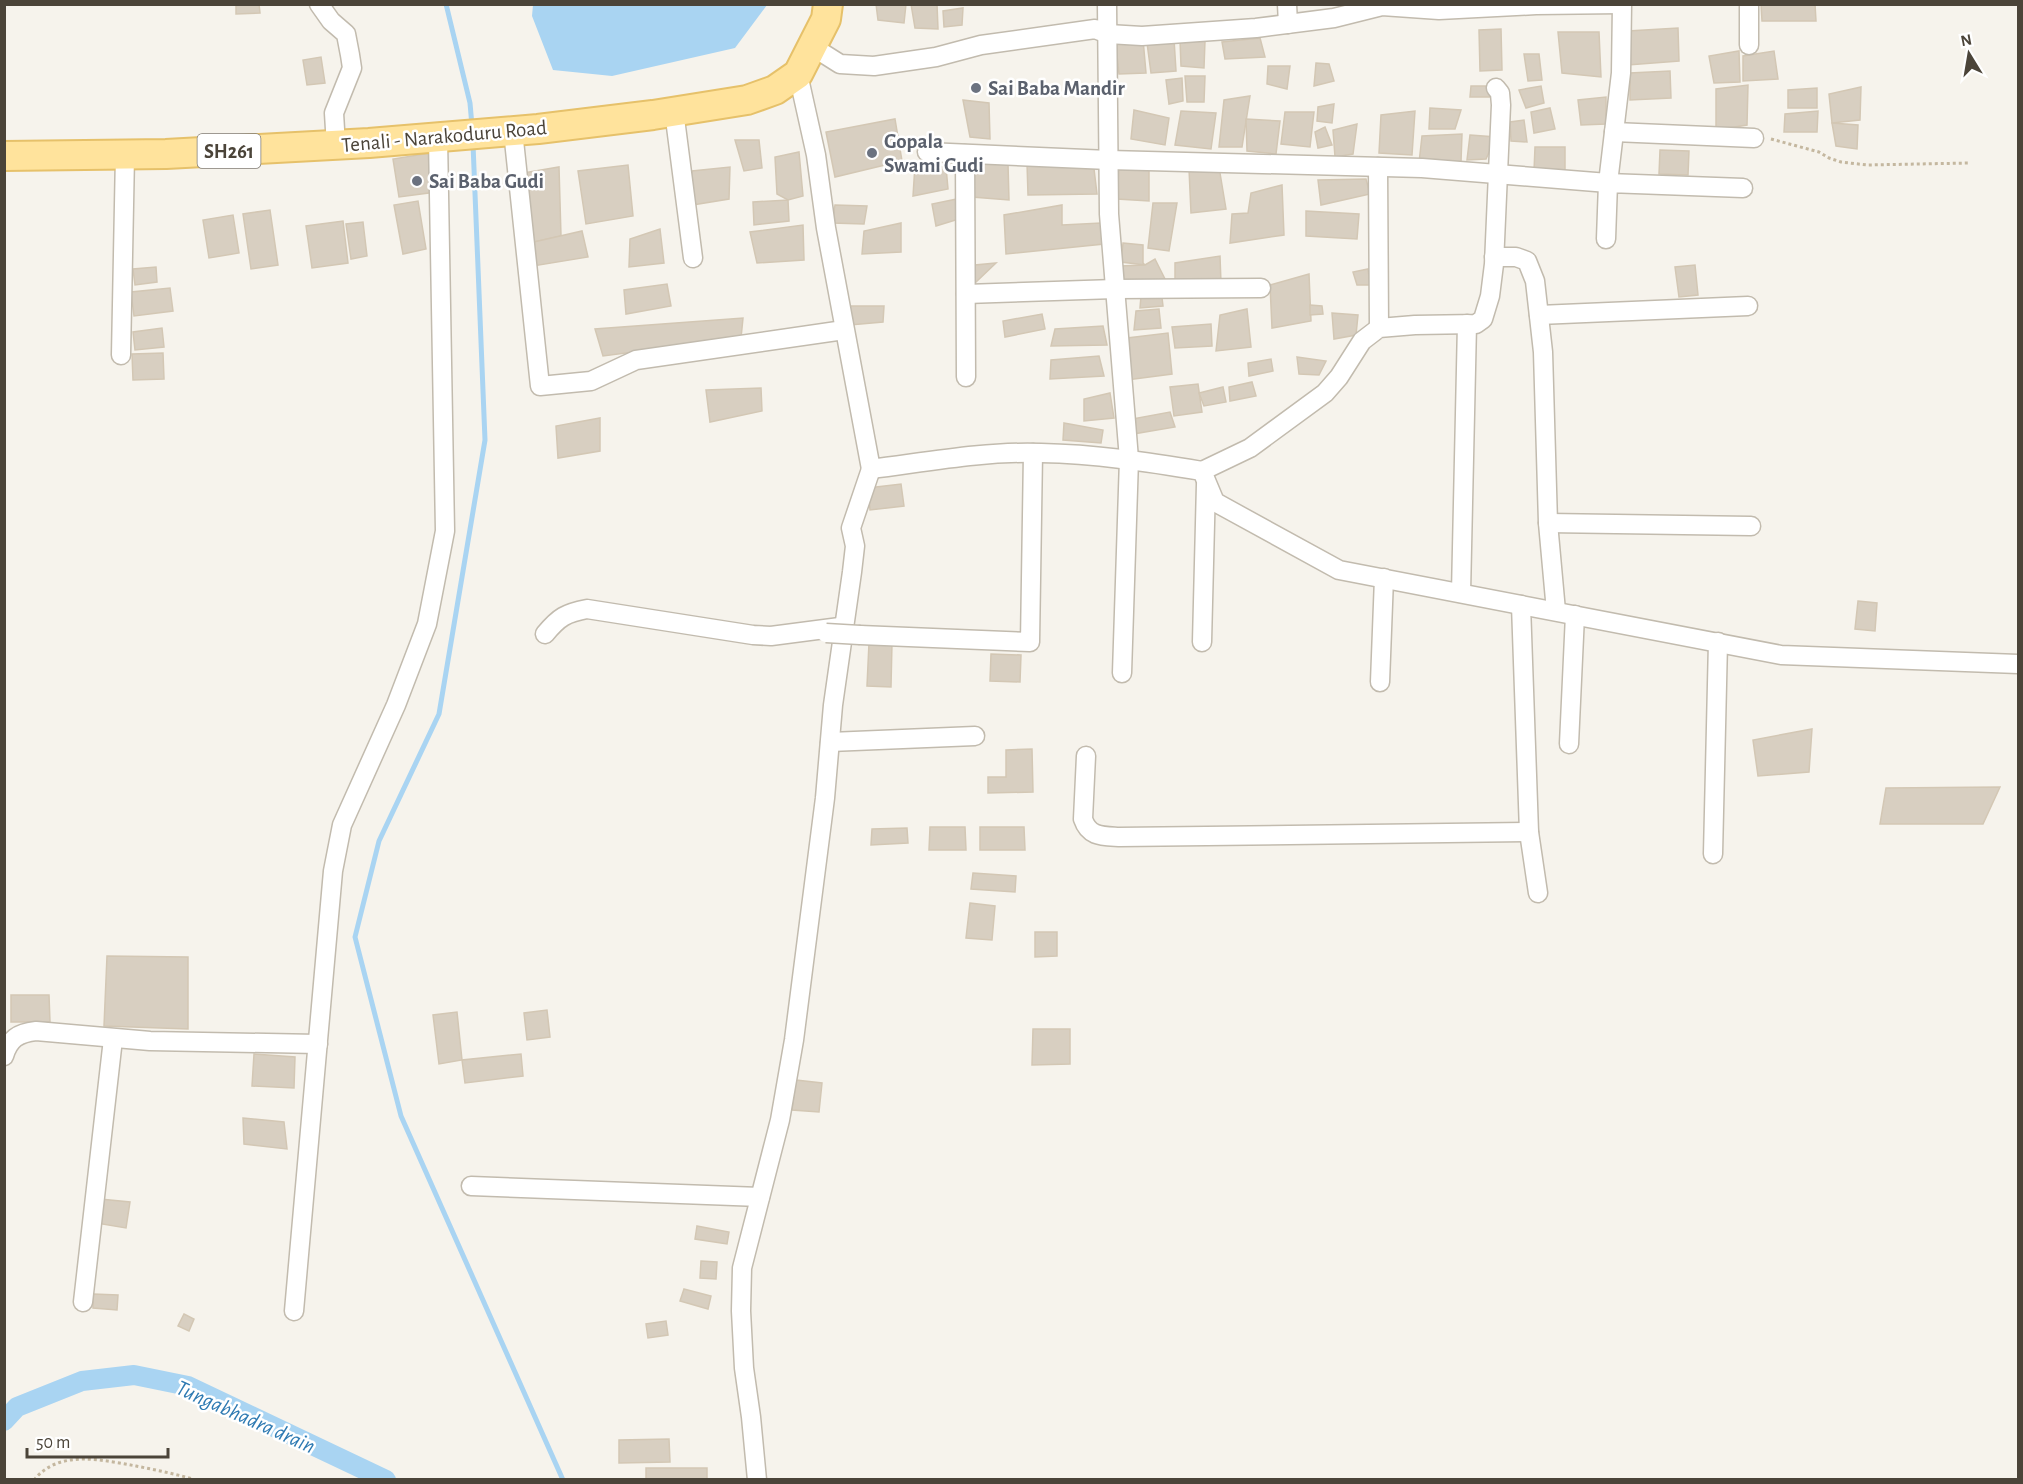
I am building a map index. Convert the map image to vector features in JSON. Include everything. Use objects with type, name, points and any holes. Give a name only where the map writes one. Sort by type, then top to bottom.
[{"type":"main road","name":"Tenali - Narakoduru Road","points":[[4,156],[125,155],[336,146],[502,132],[747,100],[775,90],[798,74],[826,19],[828,4]]},
{"type":"street","points":[[319,4],[331,21],[346,34],[352,68],[334,113],[336,146]]},
{"type":"street","points":[[1107,4],[1109,214],[1129,459],[1122,673]]},
{"type":"street","points":[[1287,4],[1288,24]]},
{"type":"street","points":[[1749,4],[1749,45]]},
{"type":"street","points":[[813,47],[840,64],[874,66],[936,57],[981,45],[1095,29],[1108,34],[1142,36],[1256,28],[1334,18],[1382,6],[1439,10],[1536,5],[1622,5],[1621,73],[1608,183],[1606,239]]},
{"type":"street","points":[[757,1479],[744,1368],[741,1311],[742,1268],[780,1120],[794,1041],[830,742],[852,631],[855,546],[851,528],[871,469],[826,228],[816,155],[798,74]]},
{"type":"street","points":[[871,469],[974,456],[1033,453],[1129,459],[1204,476],[1250,448],[1324,393],[1339,376],[1362,341],[1379,328],[1476,324],[1484,319],[1490,296],[1494,257],[1501,105],[1500,93],[1496,88]]},
{"type":"street","points":[[674,111],[693,258]]},
{"type":"street","points":[[502,132],[540,386],[591,381],[636,360],[844,330]]},
{"type":"street","points":[[1614,132],[1754,138]]},
{"type":"street","points":[[294,1311],[333,871],[342,825],[396,705],[427,624],[445,531],[446,137]]},
{"type":"street","points":[[927,152],[1109,160],[1378,167],[1608,183],[1743,188]]},
{"type":"street","points":[[965,154],[966,377]]},
{"type":"street","points":[[121,356],[125,155]]},
{"type":"street","points":[[1378,167],[1379,328]]},
{"type":"street","points":[[1494,257],[1516,256],[1527,261],[1535,281],[1543,364],[1548,522],[1556,611]]},
{"type":"street","points":[[966,294],[1261,288]]},
{"type":"street","points":[[1539,315],[1748,306]]},
{"type":"street","points":[[1461,593],[1467,324]]},
{"type":"street","points":[[545,634],[556,620],[569,612],[587,609],[753,635],[852,631],[1030,642],[1033,453]]},
{"type":"street","points":[[1204,476],[1215,502],[1339,570],[1781,655],[2019,664]]},
{"type":"street","points":[[1202,642],[1204,476]]},
{"type":"street","points":[[1548,522],[1751,526]]},
{"type":"street","points":[[1380,682],[1384,578]]},
{"type":"street","points":[[1521,605],[1529,832],[1538,893]]},
{"type":"street","points":[[1569,744],[1575,615]]},
{"type":"street","points":[[804,633],[852,631]]},
{"type":"street","points":[[1713,854],[1718,642]]},
{"type":"street","points":[[830,742],[975,736]]},
{"type":"street","points":[[1086,756],[1083,819],[1086,827],[1092,833],[1102,836],[1529,832]]},
{"type":"street","points":[[4,1056],[14,1038],[36,1031],[113,1039],[318,1044]]},
{"type":"street","points":[[83,1302],[113,1039]]},
{"type":"street","points":[[471,1186],[760,1197]]},
{"type":"path","points":[[1754,138],[1779,140],[1819,152],[1841,162],[1867,165],[1969,163]]},
{"type":"path","points":[[34,1479],[52,1465],[88,1459],[196,1479]]},
{"type":"water","points":[[533,4],[767,5],[735,48],[612,76],[553,70],[532,16]]},
{"type":"building","points":[[236,4],[259,4],[260,13],[236,14]]},
{"type":"building","points":[[876,4],[906,4],[904,23],[878,20]]},
{"type":"building","points":[[911,4],[937,4],[938,29],[915,28]]},
{"type":"building","points":[[1761,4],[1815,4],[1816,21],[1762,21]]},
{"type":"building","points":[[963,8],[962,25],[944,27],[943,11]]},
{"type":"building","points":[[1678,28],[1679,61],[1628,65],[1628,31]]},
{"type":"building","points":[[1501,29],[1502,70],[1480,71],[1479,30]]},
{"type":"building","points":[[1558,32],[1599,32],[1601,77],[1562,73]]},
{"type":"building","points":[[1115,37],[1143,39],[1146,73],[1119,74]]},
{"type":"building","points":[[1260,38],[1265,57],[1225,59],[1222,42]]},
{"type":"building","points":[[1174,39],[1176,71],[1151,73],[1147,43]]},
{"type":"building","points":[[1180,40],[1205,41],[1204,68],[1181,66]]},
{"type":"building","points":[[1739,51],[1740,82],[1714,83],[1709,56]]},
{"type":"building","points":[[1774,51],[1778,79],[1743,81],[1743,56]]},
{"type":"building","points":[[1524,54],[1539,54],[1542,80],[1528,81]]},
{"type":"building","points":[[321,57],[325,83],[307,85],[303,60]]},
{"type":"building","points":[[1316,63],[1329,64],[1334,81],[1314,86]]},
{"type":"building","points":[[1268,66],[1290,66],[1287,89],[1267,84]]},
{"type":"building","points":[[1670,71],[1671,98],[1630,100],[1630,73]]},
{"type":"building","points":[[1185,76],[1205,76],[1204,102],[1187,102]]},
{"type":"building","points":[[1182,78],[1183,101],[1169,104],[1166,80]]},
{"type":"building","points":[[1748,85],[1747,125],[1716,130],[1716,89]]},
{"type":"building","points":[[1471,86],[1491,86],[1492,97],[1470,97]]},
{"type":"building","points":[[1541,86],[1544,103],[1526,108],[1519,90]]},
{"type":"building","points":[[1861,87],[1860,120],[1832,123],[1829,94]]},
{"type":"building","points":[[1817,88],[1817,108],[1788,108],[1788,90]]},
{"type":"building","points":[[1250,96],[1242,147],[1219,147],[1224,100]]},
{"type":"building","points":[[1606,97],[1606,124],[1581,125],[1578,100]]},
{"type":"building","points":[[963,100],[989,103],[990,139],[970,137]]},
{"type":"building","points":[[1334,104],[1332,123],[1317,121],[1318,107]]},
{"type":"building","points":[[1430,108],[1461,110],[1455,129],[1429,129]]},
{"type":"building","points":[[1550,108],[1555,129],[1534,133],[1531,112]]},
{"type":"building","points":[[1134,110],[1169,118],[1165,145],[1131,139]]},
{"type":"building","points":[[1181,111],[1216,113],[1211,149],[1175,145]]},
{"type":"building","points":[[1415,111],[1412,155],[1379,153],[1381,115]]},
{"type":"building","points":[[1818,111],[1817,132],[1784,132],[1785,114]]},
{"type":"building","points":[[1285,112],[1314,112],[1310,147],[1281,144]]},
{"type":"building","points":[[895,119],[902,161],[835,177],[826,132]]},
{"type":"building","points":[[1246,119],[1280,121],[1276,154],[1247,151]]},
{"type":"building","points":[[1524,120],[1527,142],[1511,141],[1510,122]]},
{"type":"building","points":[[1832,123],[1858,125],[1857,149],[1836,146]]},
{"type":"building","points":[[1357,124],[1353,154],[1335,157],[1333,130]]},
{"type":"building","points":[[1325,127],[1332,145],[1318,148],[1315,132]]},
{"type":"building","points":[[1462,134],[1461,162],[1419,163],[1422,136]]},
{"type":"building","points":[[1470,135],[1496,137],[1486,159],[1467,160]]},
{"type":"building","points":[[735,140],[759,140],[762,168],[744,171]]},
{"type":"building","points":[[1535,147],[1565,147],[1565,174],[1534,171]]},
{"type":"building","points":[[1660,150],[1689,151],[1688,175],[1659,174]]},
{"type":"building","points":[[799,152],[803,196],[788,200],[777,194],[775,157]]},
{"type":"building","points":[[430,153],[436,192],[399,197],[393,159]]},
{"type":"building","points":[[973,160],[1008,164],[1009,200],[972,197]]},
{"type":"building","points":[[1027,163],[1094,169],[1097,194],[1028,195]]},
{"type":"building","points":[[628,165],[633,216],[586,224],[578,171]]},
{"type":"building","points":[[915,165],[946,167],[948,189],[913,196]]},
{"type":"building","points":[[559,167],[561,236],[525,244],[517,174]]},
{"type":"building","points":[[730,167],[729,199],[686,206],[692,171]]},
{"type":"building","points":[[1219,167],[1226,209],[1191,213],[1189,169]]},
{"type":"building","points":[[1119,168],[1149,170],[1149,201],[1117,199]]},
{"type":"building","points":[[1366,179],[1370,194],[1321,205],[1318,180]]},
{"type":"building","points":[[1282,185],[1284,235],[1230,243],[1232,214],[1248,213],[1251,193]]},
{"type":"building","points":[[957,199],[959,219],[936,226],[932,204]]},
{"type":"building","points":[[788,200],[789,221],[754,225],[753,202]]},
{"type":"building","points":[[418,201],[426,249],[403,254],[394,205]]},
{"type":"building","points":[[1153,203],[1177,203],[1169,251],[1148,248]]},
{"type":"building","points":[[835,205],[867,206],[864,224],[832,223]]},
{"type":"building","points":[[1062,205],[1062,225],[1101,223],[1104,244],[1006,254],[1004,215]]},
{"type":"building","points":[[270,210],[278,265],[251,269],[243,214]]},
{"type":"building","points":[[1306,211],[1359,214],[1357,239],[1306,236]]},
{"type":"building","points":[[233,215],[239,253],[209,258],[203,220]]},
{"type":"building","points":[[343,221],[348,263],[312,268],[306,226]]},
{"type":"building","points":[[363,222],[367,256],[351,259],[346,224]]},
{"type":"building","points":[[901,223],[901,252],[862,254],[864,231]]},
{"type":"building","points":[[803,225],[804,260],[757,263],[750,232]]},
{"type":"building","points":[[660,229],[664,263],[629,267],[630,239]]},
{"type":"building","points":[[582,231],[588,257],[527,267],[525,244]]},
{"type":"building","points":[[1123,243],[1143,245],[1145,265],[1121,262]]},
{"type":"building","points":[[1220,256],[1221,283],[1175,283],[1175,263]]},
{"type":"building","points":[[1155,259],[1165,279],[1141,285],[1119,280],[1120,266],[1145,265]]},
{"type":"building","points":[[996,263],[974,284],[975,265]]},
{"type":"building","points":[[1695,265],[1698,295],[1679,297],[1675,267]]},
{"type":"building","points":[[156,267],[157,282],[135,285],[133,269]]},
{"type":"building","points":[[1368,269],[1370,285],[1357,285],[1353,272]]},
{"type":"building","points":[[1309,274],[1311,321],[1272,328],[1270,285]]},
{"type":"building","points":[[667,284],[671,306],[626,314],[624,290]]},
{"type":"building","points":[[170,288],[173,311],[134,316],[131,292]]},
{"type":"building","points":[[1141,296],[1162,298],[1163,306],[1140,308]]},
{"type":"building","points":[[1310,305],[1322,306],[1323,314],[1310,315]]},
{"type":"building","points":[[848,306],[884,306],[883,322],[850,325]]},
{"type":"building","points":[[1159,309],[1161,328],[1134,330],[1136,311]]},
{"type":"building","points":[[1247,309],[1251,347],[1216,351],[1220,315]]},
{"type":"building","points":[[1332,313],[1358,315],[1356,335],[1334,339]]},
{"type":"building","points":[[1042,314],[1045,329],[1005,337],[1003,321]]},
{"type":"building","points":[[743,318],[741,338],[603,356],[595,329]]},
{"type":"building","points":[[1211,324],[1212,346],[1175,348],[1172,327]]},
{"type":"building","points":[[1103,326],[1107,345],[1051,346],[1055,329]]},
{"type":"building","points":[[162,328],[164,347],[135,350],[133,332]]},
{"type":"building","points":[[1168,333],[1172,374],[1127,380],[1119,339]]},
{"type":"building","points":[[163,353],[164,379],[133,380],[132,354]]},
{"type":"building","points":[[1099,356],[1104,376],[1050,379],[1051,360]]},
{"type":"building","points":[[1297,357],[1326,361],[1319,375],[1299,374]]},
{"type":"building","points":[[1271,359],[1273,371],[1249,376],[1248,363]]},
{"type":"building","points":[[1252,382],[1256,396],[1230,401],[1229,387]]},
{"type":"building","points":[[1198,384],[1202,412],[1174,416],[1170,387]]},
{"type":"building","points":[[1223,387],[1226,402],[1204,406],[1199,393]]},
{"type":"building","points":[[761,388],[762,411],[710,422],[706,390]]},
{"type":"building","points":[[1110,393],[1114,418],[1084,421],[1084,399]]},
{"type":"building","points":[[1170,412],[1175,427],[1133,434],[1132,419]]},
{"type":"building","points":[[600,418],[600,451],[558,458],[556,426]]},
{"type":"building","points":[[1064,423],[1103,430],[1101,443],[1063,440]]},
{"type":"building","points":[[901,484],[904,506],[870,510],[868,488]]},
{"type":"building","points":[[1858,601],[1877,603],[1875,631],[1855,629]]},
{"type":"building","points":[[869,643],[892,643],[891,687],[867,686]]},
{"type":"building","points":[[991,654],[1021,655],[1020,682],[990,681]]},
{"type":"building","points":[[1812,729],[1809,772],[1758,776],[1753,740]]},
{"type":"building","points":[[1032,749],[1033,792],[988,793],[988,777],[1006,777],[1006,750]]},
{"type":"building","points":[[2000,787],[1983,824],[1880,824],[1886,788]]},
{"type":"building","points":[[930,827],[965,827],[966,850],[929,850]]},
{"type":"building","points":[[980,827],[1024,827],[1025,850],[980,850]]},
{"type":"building","points":[[907,828],[908,843],[871,845],[872,829]]},
{"type":"building","points":[[973,873],[1016,876],[1015,892],[971,889]]},
{"type":"building","points":[[970,903],[995,906],[992,940],[966,938]]},
{"type":"building","points":[[1035,932],[1057,932],[1057,956],[1035,957]]},
{"type":"building","points":[[107,956],[188,957],[188,1029],[104,1026]]},
{"type":"building","points":[[11,995],[49,995],[50,1022],[11,1022]]},
{"type":"building","points":[[547,1010],[550,1037],[527,1040],[524,1013]]},
{"type":"building","points":[[457,1012],[462,1060],[439,1064],[433,1015]]},
{"type":"building","points":[[1033,1029],[1070,1029],[1070,1064],[1032,1065]]},
{"type":"building","points":[[254,1054],[295,1057],[294,1088],[252,1086]]},
{"type":"building","points":[[521,1054],[523,1076],[465,1083],[462,1060]]},
{"type":"building","points":[[796,1080],[822,1083],[819,1112],[792,1110]]},
{"type":"building","points":[[243,1118],[284,1122],[287,1149],[244,1144]]},
{"type":"building","points":[[100,1199],[130,1202],[126,1228],[96,1223]]},
{"type":"building","points":[[697,1226],[729,1232],[727,1244],[695,1239]]},
{"type":"building","points":[[701,1261],[717,1262],[716,1279],[700,1278]]},
{"type":"building","points":[[684,1289],[711,1296],[708,1309],[680,1301]]},
{"type":"building","points":[[93,1294],[118,1295],[117,1310],[93,1308]]},
{"type":"building","points":[[184,1314],[194,1319],[189,1331],[178,1326]]},
{"type":"building","points":[[666,1321],[668,1335],[648,1338],[646,1324]]},
{"type":"building","points":[[669,1439],[670,1462],[619,1463],[619,1440]]},
{"type":"building","points":[[646,1468],[707,1468],[707,1480],[646,1480]]},
{"type":"waterway","points":[[446,4],[470,103],[472,126]]},
{"type":"waterway","points":[[473,144],[485,440],[439,714],[379,841],[355,937],[401,1116],[563,1480]]},
{"type":"waterway","name":"Tungabhadra drain","points":[[4,1421],[17,1407],[82,1381],[134,1375],[188,1386],[386,1480]]},
{"type":"place","name":"Sai Baba Mandir","points":[[976,88]]},
{"type":"place","name":"Gopala Swami Gudi","points":[[872,153]]},
{"type":"place","name":"Sai Baba Gudi","points":[[417,181]]}]
